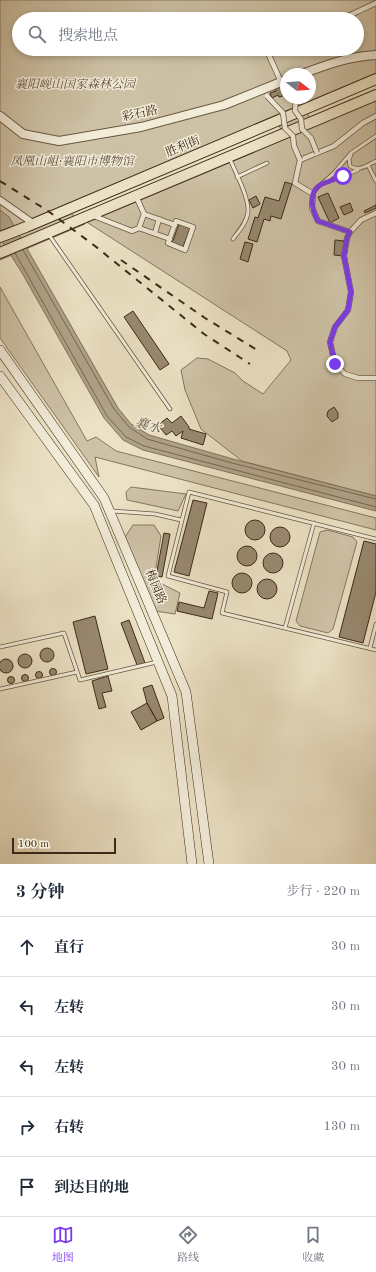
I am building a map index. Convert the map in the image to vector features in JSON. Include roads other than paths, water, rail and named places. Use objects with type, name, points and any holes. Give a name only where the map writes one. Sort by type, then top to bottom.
[{"type":"highway","name":"胜利街","points":[[0,237],[30,226],[376,79]]},
{"type":"highway","points":[[0,253],[376,95]]},
{"type":"main road","name":"梅园路","points":[[0,350],[104,498],[186,692],[209,864]]},
{"type":"main road","name":"梅园路","points":[[0,376],[94,505],[172,696],[192,864]]},
{"type":"street","points":[[357,12],[376,3]]},
{"type":"street","points":[[316,69],[356,57],[376,55]]},
{"type":"street","points":[[270,56],[280,75]]},
{"type":"street","points":[[280,84],[266,92],[267,96],[283,113],[285,128],[292,136],[294,146],[300,160],[295,184],[313,194],[312,208],[318,221],[350,232]]},
{"type":"street","name":"彩石路","points":[[0,116],[23,134],[59,141],[141,128],[224,105],[280,84]]},
{"type":"street","points":[[295,104],[294,109],[301,119],[302,129],[311,138],[317,153]]},
{"type":"street","points":[[283,113],[294,109]]},
{"type":"street","points":[[300,160],[334,146],[362,123],[376,116]]},
{"type":"street","points":[[136,196],[144,214],[175,225]]},
{"type":"street","points":[[0,200],[30,226]]},
{"type":"street","points":[[92,215],[132,231],[138,228],[144,214]]},
{"type":"street","points":[[376,214],[361,220],[350,232],[347,238],[344,256],[351,292],[348,310],[335,327],[330,342],[335,364],[345,374],[358,378],[376,378]]},
{"type":"street","points":[[155,233],[160,220]]},
{"type":"street","points":[[176,221],[193,227],[185,250],[168,243],[170,239],[176,221]]},
{"type":"street","points":[[138,228],[170,239]]},
{"type":"lane","points":[[313,194],[351,153],[376,136]]},
{"type":"lane","points":[[351,153],[349,159],[350,166],[358,170]]},
{"type":"lane","points":[[229,158],[247,202],[248,213],[244,224],[233,239]]},
{"type":"lane","points":[[321,184],[332,181],[376,161]]},
{"type":"lane","points":[[237,177],[267,162]]},
{"type":"lane","points":[[368,165],[376,180]]},
{"type":"lane","points":[[48,233],[170,409]]},
{"type":"lane","points":[[376,539],[189,492],[168,576],[226,592],[222,613],[376,650]]},
{"type":"lane","points":[[110,511],[155,514],[181,520]]},
{"type":"lane","points":[[285,628],[314,523]]},
{"type":"lane","points":[[370,648],[376,624]]},
{"type":"lane","points":[[0,647],[64,633],[80,680],[158,662]]},
{"type":"lane","points":[[0,690],[77,672]]},
{"type":"water","name":"襄水","points":[[0,210],[9,217],[118,408],[131,424],[149,435],[233,459],[376,496],[376,511],[143,450],[123,440],[104,418],[22,273],[0,238]]},
{"type":"railway","points":[[0,181],[48,211],[95,246],[204,334],[250,364]]},
{"type":"railway","points":[[121,260],[205,318],[257,350]]},
{"type":"park label","name":"襄阳岘山国家森林公园","points":[[75,85]]},
{"type":"park label","name":"凤凰山岨·襄阳市博物馆","points":[[72,162]]}]
